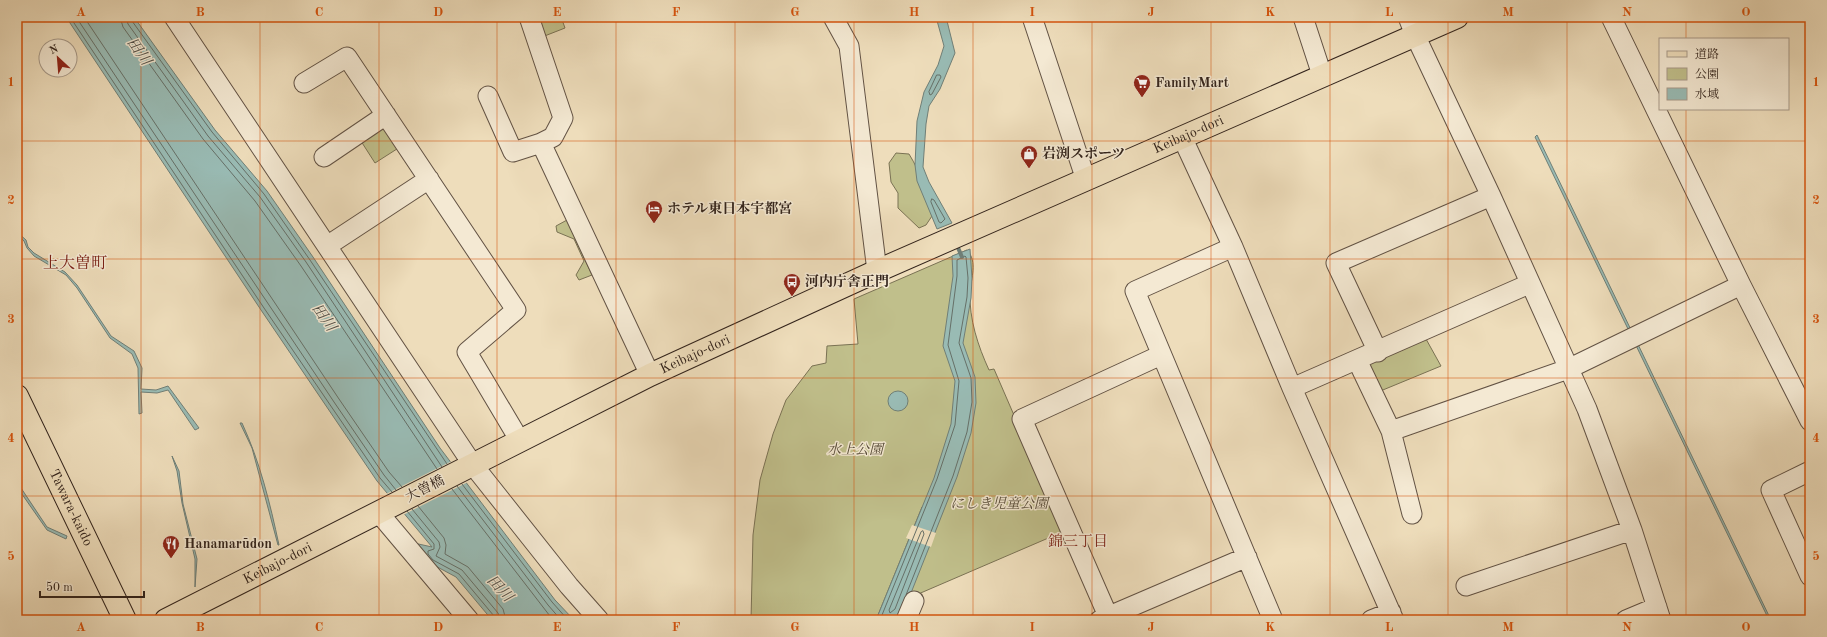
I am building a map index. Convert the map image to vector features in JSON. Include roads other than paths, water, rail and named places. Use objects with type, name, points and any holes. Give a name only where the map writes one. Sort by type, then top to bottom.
[{"type":"main road","name":"Keibajo-dori","points":[[467,468],[650,375],[877,271],[962,235],[1322,75],[1412,26],[1456,17]]},
{"type":"main road","name":"Tawara-kaido","points":[[17,396],[125,620]]},
{"type":"main road","name":"大曽橋","points":[[384,509],[467,468]]},
{"type":"main road","name":"Keibajo-dori","points":[[166,620],[384,509]]},
{"type":"street","points":[[174,17],[327,246],[467,468],[599,620]]},
{"type":"street","points":[[488,96],[512,152],[541,143],[553,137],[563,118],[529,17]]},
{"type":"street","points":[[833,17],[849,46],[877,271]]},
{"type":"street","points":[[1032,17],[1086,180]]},
{"type":"street","points":[[1303,17],[1322,75]]},
{"type":"street","points":[[1611,17],[1810,421]]},
{"type":"street","points":[[1412,26],[1491,196],[1529,284],[1587,409],[1632,530],[1659,614],[1626,620]]},
{"type":"street","points":[[304,83],[347,57],[516,310],[467,352],[520,441]]},
{"type":"street","points":[[324,157],[386,115]]},
{"type":"street","points":[[1182,137],[1233,247],[1292,388],[1392,616],[1371,620]]},
{"type":"street","points":[[541,143],[650,375]]},
{"type":"street","points":[[327,246],[429,179]]},
{"type":"street","points":[[1378,352],[1336,263],[1491,196]]},
{"type":"street","points":[[1233,247],[1135,291],[1273,620]]},
{"type":"street","points":[[1292,388],[1378,352],[1529,284]]},
{"type":"street","points":[[1391,431],[1568,369],[1742,285]]},
{"type":"street","points":[[1161,355],[1022,419],[1104,618],[1247,558]]},
{"type":"street","points":[[1358,360],[1391,431],[1412,514]]},
{"type":"street","points":[[1810,471],[1771,490],[1810,576]]},
{"type":"street","points":[[384,509],[470,620]]},
{"type":"street","points":[[1466,586],[1632,530]]},
{"type":"street","points":[[906,620],[914,601]]},
{"type":"water","name":"田川","points":[[66,17],[134,17],[215,130],[267,191],[313,257],[440,448],[555,600],[574,620],[492,620],[456,577],[430,563],[414,543],[432,547],[377,481]]},
{"type":"water","points":[[936,17],[946,17],[955,53],[940,89],[929,106],[926,124],[923,167],[929,182],[952,223],[937,229],[917,181],[915,165],[917,121],[924,92],[938,65],[944,46]]},
{"type":"water","points":[[1537,135],[1771,620],[1769,620],[1535,137]]},
{"type":"water","points":[[17,232],[26,240],[28,247],[34,253],[65,272],[77,285],[111,336],[134,351],[142,368],[141,389],[156,390],[168,386],[199,428],[195,430],[168,390],[157,393],[141,392],[142,413],[139,414],[138,368],[132,354],[110,338],[77,288],[66,275],[34,256]]},
{"type":"water","points":[[970,249],[972,278],[971,298],[963,343],[975,377],[976,403],[971,433],[957,477],[909,598],[898,620],[876,620],[934,478],[951,424],[955,381],[943,346],[953,276],[952,256]]},
{"type":"water","points":[[898,391],[905,394],[908,401],[905,408],[898,411],[891,408],[888,401],[891,394]]},
{"type":"water","points":[[240,423],[242,423],[252,448]]},
{"type":"water","points":[[252,448],[268,498],[278,545]]},
{"type":"water","points":[[172,456],[179,471],[183,504],[197,559],[195,587],[195,559],[182,503],[177,471]]},
{"type":"water","points":[[17,482],[47,527],[67,536],[66,539],[47,530],[17,487]]},
{"type":"waterway","points":[[956,243],[962,257]]},
{"type":"place","name":"FamilyMart","points":[[1142,98]]},
{"type":"place","name":"岩渕スポーツ","points":[[1029,169]]},
{"type":"place","name":"ホテル東日本宇都宮","points":[[654,224]]},
{"type":"place","name":"河内庁舎正門","points":[[792,297]]},
{"type":"place","name":"Hanamarūdon","points":[[171,559]]},
{"type":"district","name":"上大曽町","points":[[75,264]]},
{"type":"district","name":"錦三丁目","points":[[1078,542]]},
{"type":"park label","name":"水上公園","points":[[855,450]]},
{"type":"park label","name":"にしき児童公園","points":[[999,504]]}]
